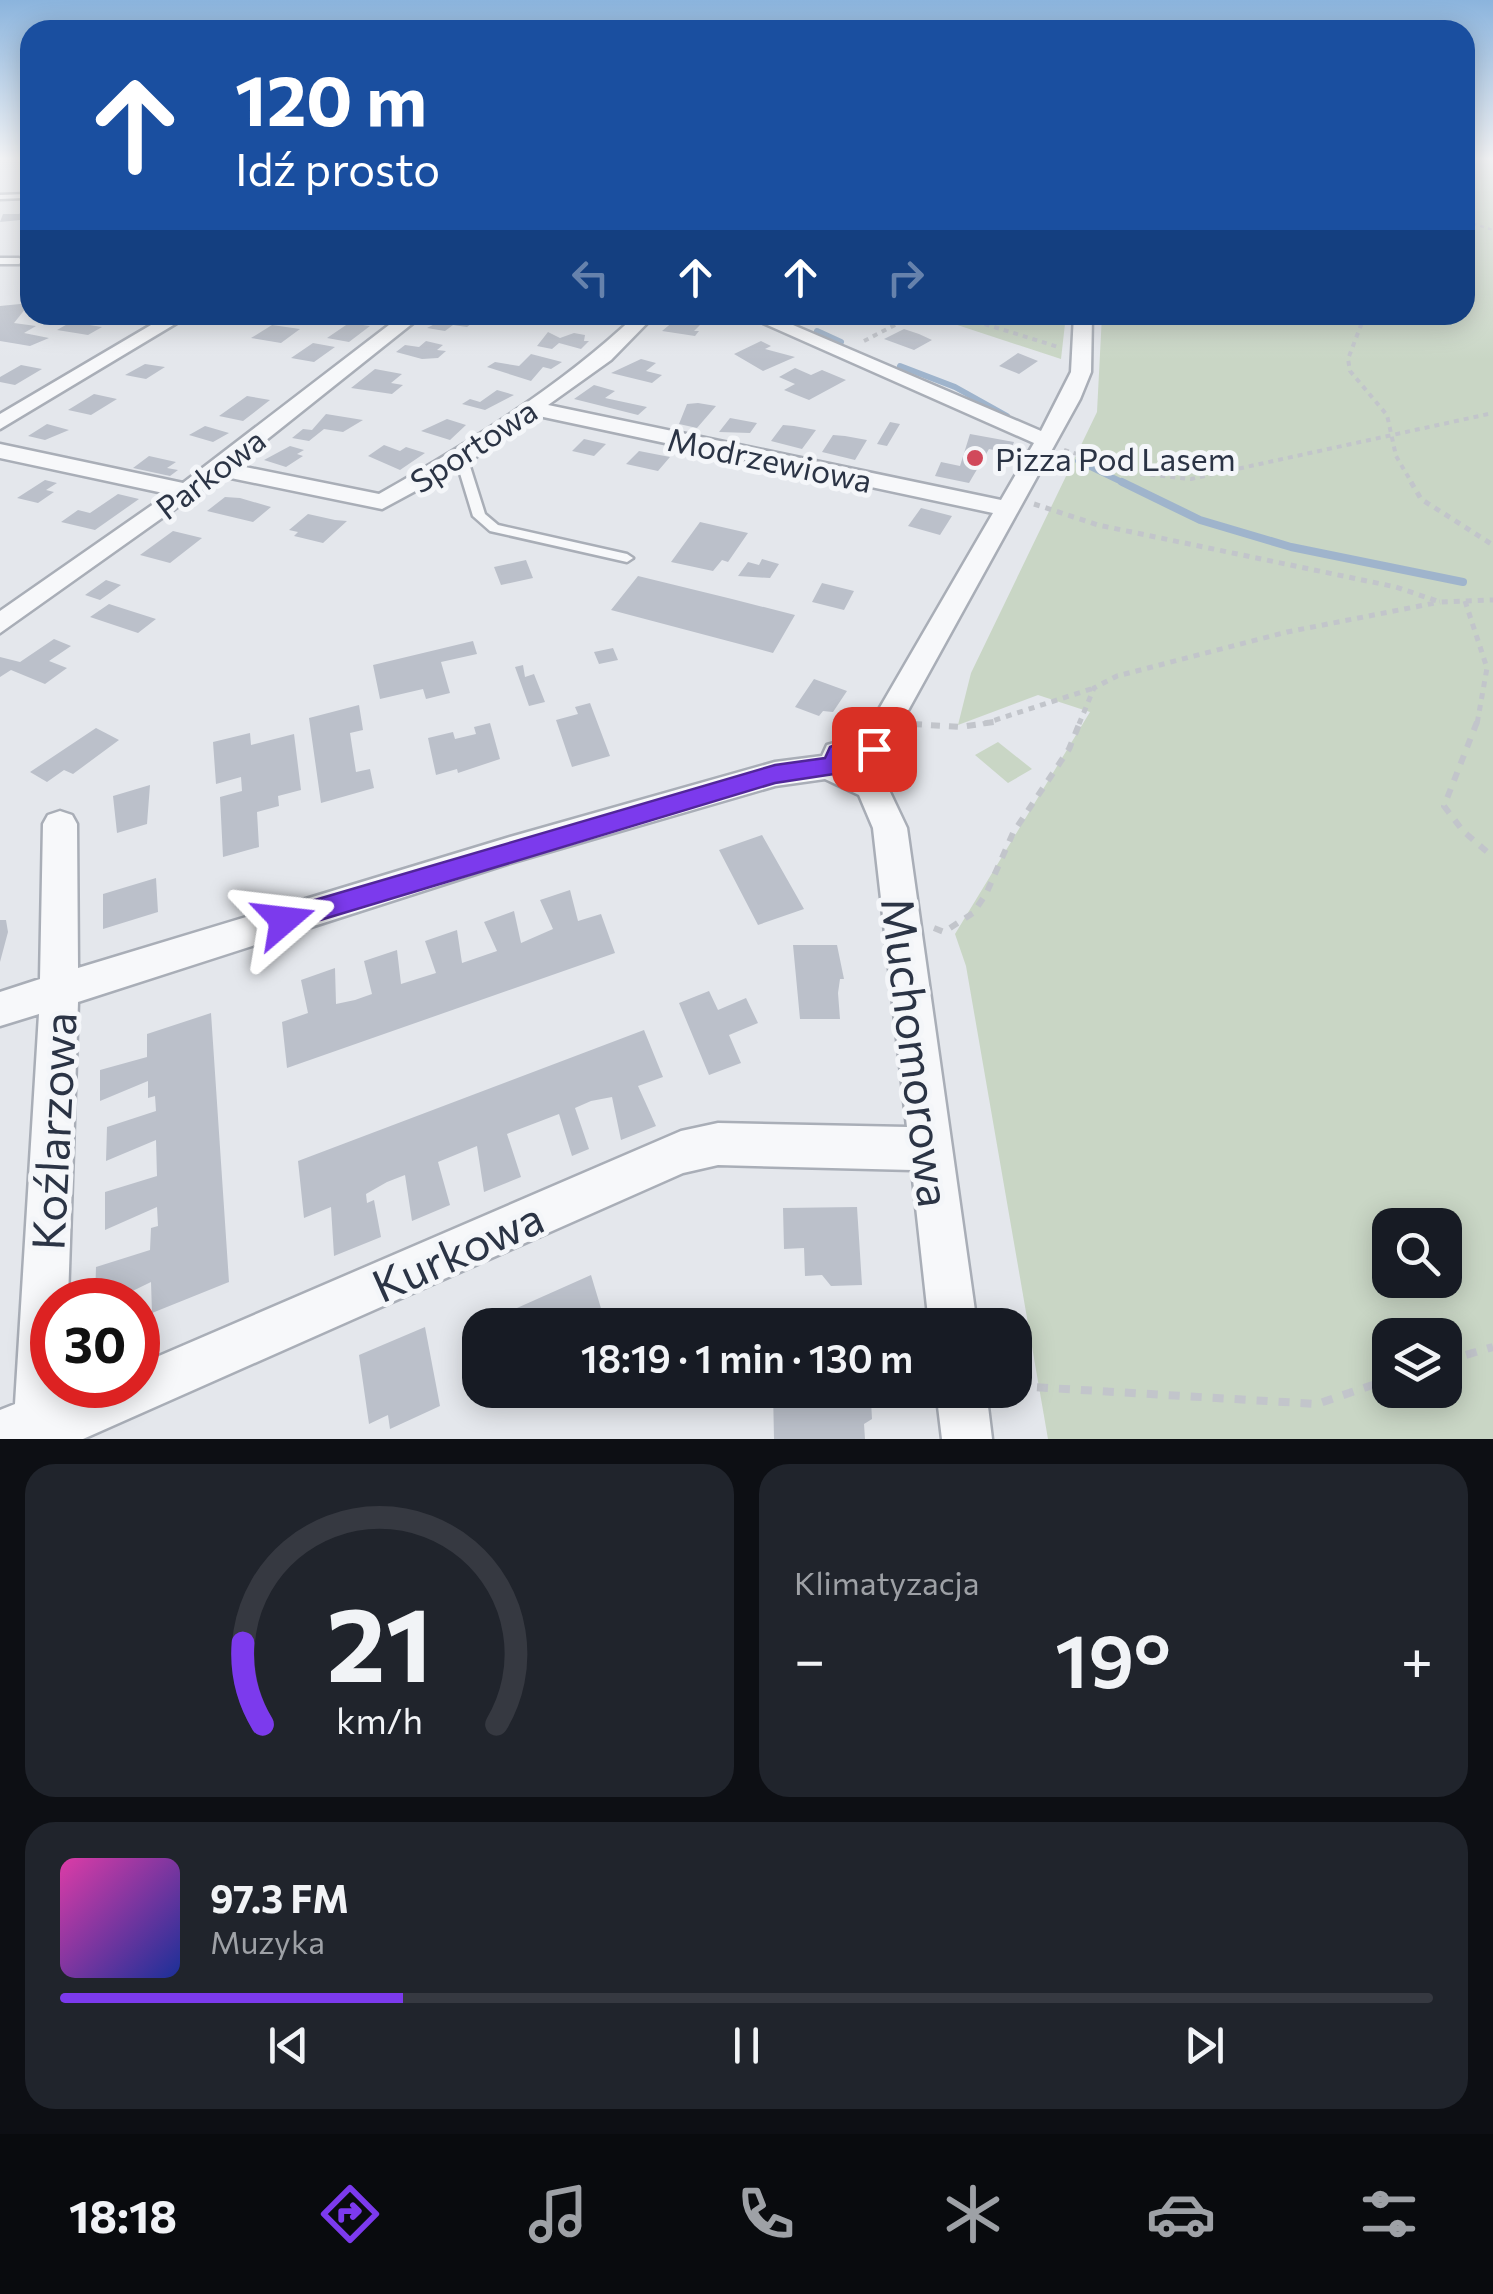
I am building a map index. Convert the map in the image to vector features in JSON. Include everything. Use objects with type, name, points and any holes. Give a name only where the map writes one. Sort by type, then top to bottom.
[{"type":"street","points":[[0,423],[164,325]]},
{"type":"street","name":"Parkowa","points":[[0,624],[187,491],[401,325]]},
{"type":"street","name":"Sportowa","points":[[216,468],[382,502],[462,457],[618,344],[636,325]]},
{"type":"street","points":[[777,325],[1056,446]]},
{"type":"street","points":[[0,1009],[528,844],[775,774],[858,766],[1022,507],[1056,446],[1081,372],[1083,325]]},
{"type":"street","name":"Modrzewiowa","points":[[530,408],[1022,507]]},
{"type":"street","points":[[0,451],[187,491]]},
{"type":"street","name":"Muchomorowa","points":[[858,766],[890,828],[951,1308]]},
{"type":"street","name":"Koźlarzowa","points":[[26,1431],[59,990],[60,824]]},
{"type":"street","name":"Kurkowa","points":[[26,1431],[75,1417],[682,1152],[718,1144],[931,1149]]},
{"type":"street","points":[[963,1408],[967,1439]]},
{"type":"lane","points":[[0,261],[19,261]]},
{"type":"lane","points":[[462,457],[478,516],[494,528],[627,558]]},
{"type":"path","points":[[843,352],[895,325]]},
{"type":"path","points":[[988,325],[1066,349]]},
{"type":"path","points":[[1360,325],[1348,359],[1350,370],[1387,415],[1396,456],[1421,498],[1493,545]]},
{"type":"path","points":[[1056,446],[1160,481],[1281,460],[1493,412]]},
{"type":"path","points":[[1022,507],[1396,588],[1440,602]]},
{"type":"path","points":[[1465,600],[1487,668],[1476,735],[1444,806],[1462,830],[1493,857]]},
{"type":"path","points":[[913,724],[950,727],[1008,720],[1118,676],[1288,632],[1440,602],[1493,600]]},
{"type":"path","points":[[932,927],[944,932],[956,927],[986,894],[1013,834],[1069,749],[1094,688]]},
{"type":"path","points":[[1462,1356],[1493,1347]]},
{"type":"path","points":[[1032,1387],[1317,1404],[1372,1386]]},
{"type":"green space","points":[[1475,225],[1493,225],[1493,1439],[1048,1439],[1032,1347],[1032,1308],[1025,1308],[966,966],[955,934],[1090,712],[1038,695],[958,725],[971,673],[1097,412],[1101,325],[1475,325]]},
{"type":"green space","points":[[957,325],[1065,325],[1061,359]]},
{"type":"green space","points":[[998,742],[1032,769],[1008,783],[975,755]]},
{"type":"building","points":[[20,304],[20,316],[14,323],[36,326],[24,333],[49,338],[30,346],[0,341],[0,306]]},
{"type":"building","points":[[66,325],[102,327],[88,335],[57,330]]},
{"type":"building","points":[[272,325],[300,329],[281,343],[251,338]]},
{"type":"building","points":[[346,325],[370,326],[349,342],[327,338]]},
{"type":"building","points":[[433,325],[453,325],[445,331],[427,328]]},
{"type":"building","points":[[669,325],[700,325],[695,336],[662,331]]},
{"type":"building","points":[[904,329],[932,340],[914,350],[884,339]]},
{"type":"building","points":[[548,332],[560,338],[574,333],[585,335],[584,341],[589,341],[581,349],[559,343],[552,349],[537,346]]},
{"type":"building","points":[[426,341],[443,345],[437,350],[446,351],[438,358],[422,359],[396,352],[405,345],[419,347]]},
{"type":"building","points":[[761,341],[771,346],[765,349],[795,357],[763,371],[734,354]]},
{"type":"building","points":[[313,343],[335,347],[314,362],[291,358]]},
{"type":"building","points":[[1018,353],[1038,361],[1019,374],[999,366]]},
{"type":"building","points":[[531,354],[562,362],[551,369],[543,367],[531,381],[487,367],[495,362],[519,366]]},
{"type":"building","points":[[641,359],[656,363],[646,371],[662,375],[652,383],[611,373]]},
{"type":"building","points":[[145,364],[165,367],[146,379],[125,375]]},
{"type":"building","points":[[21,365],[42,369],[15,385],[0,382],[0,377]]},
{"type":"building","points":[[795,368],[811,375],[822,370],[846,380],[809,400],[784,390],[795,384],[779,377]]},
{"type":"building","points":[[375,369],[402,374],[391,383],[403,385],[392,394],[351,388]]},
{"type":"building","points":[[594,385],[615,391],[605,398],[647,407],[638,415],[574,399]]},
{"type":"building","points":[[497,390],[514,395],[485,410],[462,404],[470,399],[480,402]]},
{"type":"building","points":[[94,394],[117,399],[91,415],[68,410]]},
{"type":"building","points":[[247,396],[270,400],[243,421],[219,416]]},
{"type":"building","points":[[687,404],[716,406],[697,428],[679,424]]},
{"type":"building","points":[[326,414],[363,420],[343,432],[324,429],[309,441],[292,438],[303,429],[312,430]]},
{"type":"building","points":[[730,418],[757,423],[750,433],[719,432]]},
{"type":"building","points":[[447,419],[466,425],[450,440],[421,431]]},
{"type":"building","points":[[890,422],[900,424],[887,446],[877,444]]},
{"type":"building","points":[[47,424],[69,430],[45,440],[28,436]]},
{"type":"building","points":[[783,425],[816,430],[802,449],[771,441]]},
{"type":"building","points":[[205,426],[229,433],[213,442],[189,435]]},
{"type":"building","points":[[970,434],[1014,442],[1010,453],[989,449],[969,483],[935,476],[941,462],[960,466]]},
{"type":"building","points":[[833,435],[867,440],[855,460],[822,452]]},
{"type":"building","points":[[584,439],[606,444],[594,456],[572,451]]},
{"type":"building","points":[[384,445],[425,453],[400,470],[368,456]]},
{"type":"building","points":[[290,446],[304,450],[297,454],[303,456],[286,467],[264,460]]},
{"type":"building","points":[[639,451],[670,457],[658,471],[626,464]]},
{"type":"building","points":[[149,456],[176,462],[167,468],[178,470],[170,476],[133,468]]},
{"type":"building","points":[[45,480],[57,483],[46,490],[54,492],[38,503],[17,498]]},
{"type":"building","points":[[118,494],[139,499],[95,530],[61,522],[78,510],[90,513]]},
{"type":"building","points":[[225,497],[271,507],[253,522],[207,511]]},
{"type":"building","points":[[921,508],[952,516],[940,535],[908,526]]},
{"type":"building","points":[[308,514],[347,521],[323,543],[294,536],[298,532],[289,530]]},
{"type":"building","points":[[700,522],[748,533],[728,562],[722,560],[713,571],[671,562]]},
{"type":"building","points":[[173,531],[202,538],[170,563],[140,555]]},
{"type":"building","points":[[762,559],[779,564],[770,578],[738,576],[748,562],[759,565]]},
{"type":"building","points":[[526,560],[533,578],[501,585],[494,567]]},
{"type":"building","points":[[638,576],[795,615],[773,653],[611,610]]},
{"type":"building","points":[[106,580],[121,585],[100,600],[85,595]]},
{"type":"building","points":[[822,583],[854,591],[844,610],[812,602]]},
{"type":"building","points":[[109,604],[156,619],[138,633],[90,617]]},
{"type":"building","points":[[54,639],[71,646],[49,661],[67,668],[45,684],[11,670],[0,677],[0,657],[20,662]]},
{"type":"building","points":[[473,641],[477,654],[441,662],[450,693],[426,699],[423,689],[380,699],[373,665]]},
{"type":"building","points":[[613,648],[618,660],[599,664],[594,652]]},
{"type":"building","points":[[523,665],[525,677],[534,674],[545,702],[529,706],[515,667]]},
{"type":"building","points":[[814,679],[847,691],[833,712],[823,711],[819,716],[795,707]]},
{"type":"building","points":[[590,703],[610,756],[572,767],[556,720],[578,714],[575,707]]},
{"type":"building","points":[[359,705],[363,730],[350,733],[356,772],[370,769],[374,788],[321,803],[309,718]]},
{"type":"building","points":[[490,723],[500,759],[458,773],[457,769],[436,775],[428,738],[453,732],[455,739],[476,734],[474,727]]},
{"type":"building","points":[[96,728],[119,740],[73,774],[64,770],[47,782],[30,772]]},
{"type":"building","points":[[250,733],[251,745],[294,734],[301,790],[278,796],[279,806],[257,812],[259,847],[223,857],[220,797],[242,791],[241,777],[216,784],[213,742]]},
{"type":"building","points":[[150,785],[147,824],[117,833],[113,796]]},
{"type":"building","points":[[762,835],[804,909],[758,925],[719,850]]},
{"type":"building","points":[[156,878],[158,912],[103,929],[103,894]]},
{"type":"building","points":[[570,890],[578,921],[601,914],[615,953],[287,1068],[282,1022],[308,1013],[301,980],[335,968],[336,1004],[372,994],[364,961],[397,950],[401,984],[436,973],[425,941],[457,930],[462,963],[497,951],[484,922],[514,911],[521,943],[553,929],[540,900]]},
{"type":"building","points":[[0,920],[6,920],[8,932],[0,962]]},
{"type":"building","points":[[793,945],[837,945],[844,979],[840,979],[838,993],[840,1019],[800,1019]]},
{"type":"building","points":[[709,991],[718,1010],[746,998],[758,1023],[729,1035],[741,1063],[709,1075],[679,1003]]},
{"type":"building","points":[[211,1013],[229,1282],[160,1310],[160,1278],[96,1278],[96,1267],[150,1250],[151,1228],[158,1226],[157,1207],[105,1230],[105,1192],[157,1176],[156,1140],[106,1161],[107,1127],[156,1111],[155,1096],[148,1098],[148,1081],[100,1101],[100,1070],[147,1057],[147,1034]]},
{"type":"building","points":[[644,1030],[663,1077],[638,1086],[656,1126],[621,1140],[612,1097],[591,1101],[575,1108],[589,1149],[572,1156],[559,1114],[507,1134],[521,1177],[484,1192],[477,1146],[438,1162],[450,1205],[412,1221],[405,1175],[387,1182],[366,1194],[367,1203],[374,1200],[381,1237],[334,1256],[331,1207],[304,1218],[298,1161]]},
{"type":"building","points":[[857,1207],[862,1285],[831,1286],[822,1275],[805,1276],[804,1248],[784,1249],[783,1208]]},
{"type":"building","points":[[591,1275],[601,1308],[517,1308]]},
{"type":"building","points":[[425,1327],[440,1406],[390,1429],[388,1415],[369,1424],[359,1355]]},
{"type":"building","points":[[773,1408],[871,1408],[872,1419],[864,1424],[865,1439],[774,1439]]},
{"type":"waterway","points":[[817,331],[841,342]]},
{"type":"waterway","points":[[900,366],[955,387],[1007,416]]},
{"type":"waterway","points":[[1078,461],[1128,485]]},
{"type":"waterway","points":[[1122,482],[1200,520],[1291,547],[1463,582]]},
{"type":"place","name":"Pizza Pod Lasem","points":[[975,458]]},
{"type":"route","points":[[284,920],[775,774],[834,766],[838,754],[850,747],[874,749]]}]
